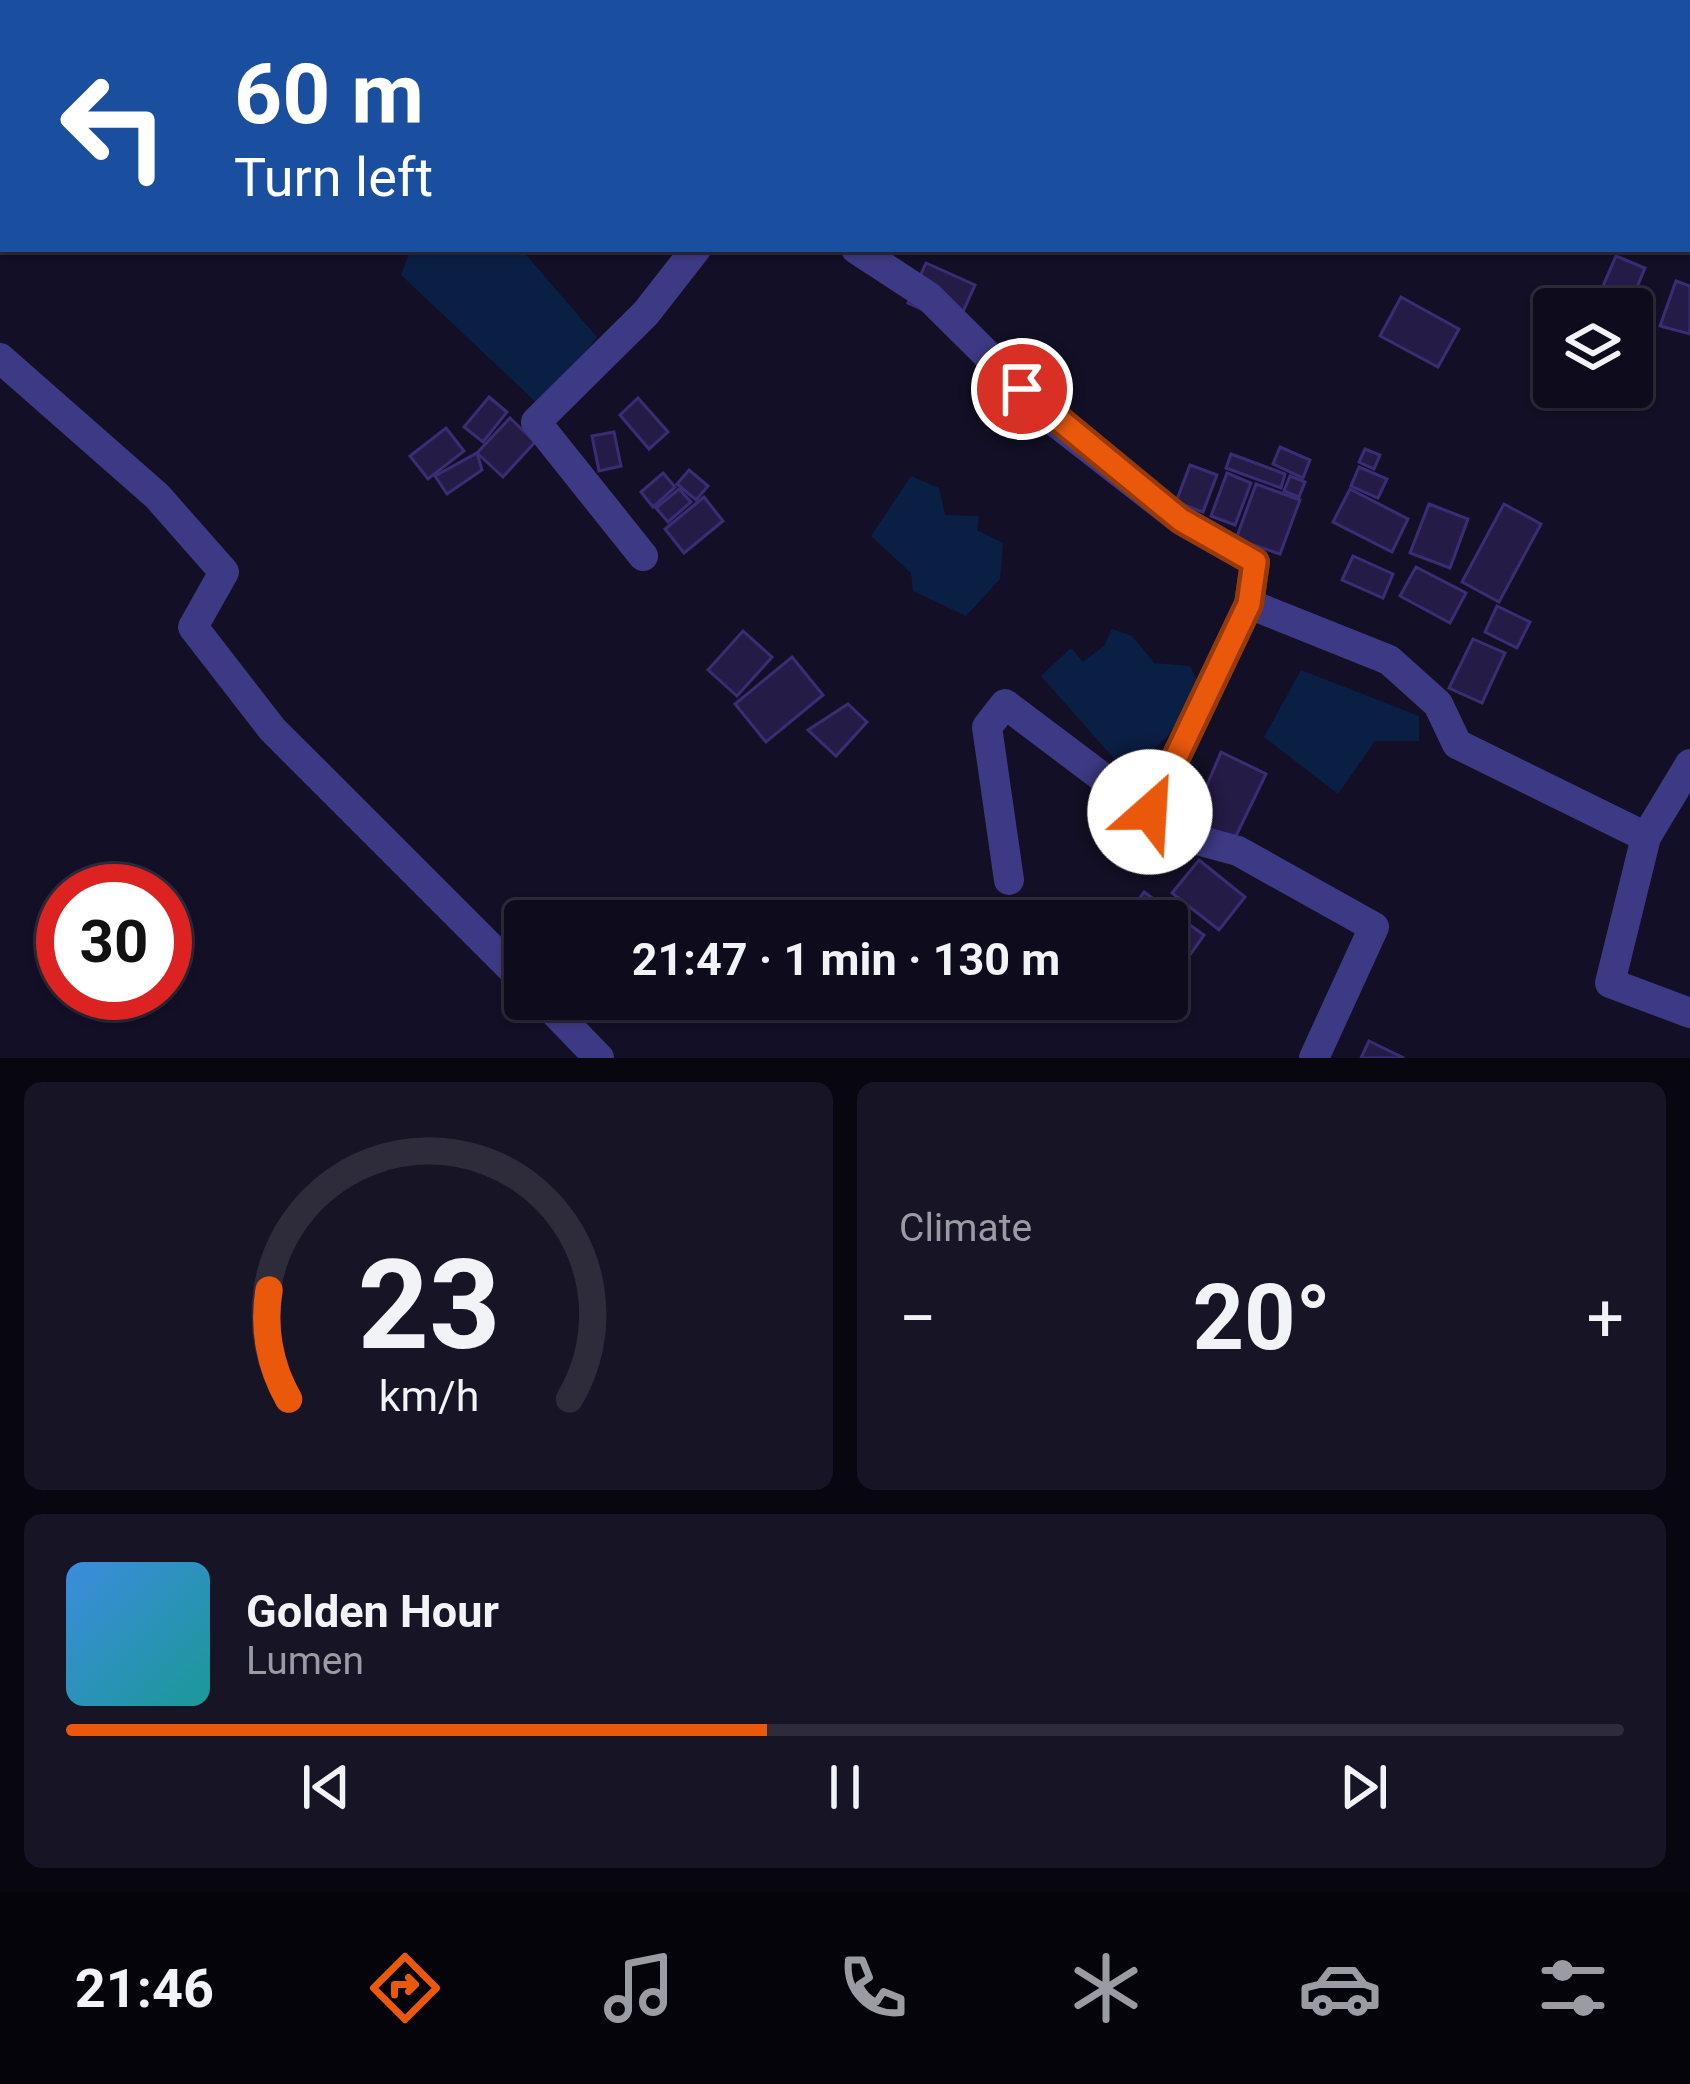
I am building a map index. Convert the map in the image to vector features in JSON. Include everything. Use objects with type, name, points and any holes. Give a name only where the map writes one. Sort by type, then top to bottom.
[{"type":"street","points":[[643,556],[536,422],[646,313],[694,252]]},
{"type":"street","points":[[861,252],[928,296],[1090,449],[1181,520],[1255,562],[1249,604],[1150,812]]},
{"type":"street","points":[[0,358],[157,496],[224,572],[193,627],[272,729],[504,961]]},
{"type":"street","points":[[1249,604],[1389,660],[1438,704],[1457,744],[1646,837]]},
{"type":"street","points":[[1010,880],[987,727],[1005,704],[1179,836],[1238,851],[1374,928],[1314,1058]]},
{"type":"street","points":[[1690,764],[1646,837],[1610,983],[1690,1013]]},
{"type":"street","points":[[562,1020],[599,1058]]},
{"type":"water","points":[[410,252],[524,252],[597,337],[543,409],[401,275]]},
{"type":"water","points":[[911,476],[939,488],[945,515],[979,516],[977,530],[1003,543],[1000,579],[966,616],[913,591],[911,573],[871,536]]},
{"type":"water","points":[[1112,629],[1132,636],[1154,663],[1190,666],[1200,687],[1167,737],[1126,772],[1041,676],[1071,648],[1083,662],[1104,646]]},
{"type":"water","points":[[1301,670],[1419,716],[1419,741],[1375,741],[1338,794],[1264,737]]},
{"type":"building","points":[[1616,256],[1645,268],[1637,288],[1603,286]]},
{"type":"building","points":[[926,263],[975,285],[957,325],[908,303]]},
{"type":"building","points":[[1676,281],[1690,286],[1690,334],[1660,326]]},
{"type":"building","points":[[1401,297],[1459,329],[1438,367],[1380,336]]},
{"type":"building","points":[[489,397],[507,412],[483,442],[464,427]]},
{"type":"building","points":[[638,398],[668,432],[649,449],[620,415]]},
{"type":"building","points":[[510,418],[535,442],[503,477],[477,453]]},
{"type":"building","points":[[446,428],[464,451],[428,479],[410,456]]},
{"type":"building","points":[[614,432],[621,466],[599,471],[592,436]]},
{"type":"building","points":[[1280,447],[1310,460],[1303,478],[1273,464]]},
{"type":"building","points":[[1365,449],[1380,455],[1374,469],[1359,462]]},
{"type":"building","points":[[477,453],[482,470],[447,494],[435,476]]},
{"type":"building","points":[[1231,454],[1285,474],[1281,488],[1226,468]]},
{"type":"building","points":[[1190,465],[1217,475],[1203,512],[1176,502]]},
{"type":"building","points":[[1359,467],[1387,479],[1378,498],[1351,486]]},
{"type":"building","points":[[689,470],[708,486],[696,500],[677,484]]},
{"type":"building","points":[[663,473],[675,487],[653,507],[641,492]]},
{"type":"building","points":[[1227,473],[1251,483],[1235,525],[1211,516]]},
{"type":"building","points":[[1290,476],[1305,482],[1299,497],[1284,491]]},
{"type":"building","points":[[1256,484],[1300,500],[1280,554],[1236,539]]},
{"type":"building","points":[[679,489],[691,502],[668,522],[656,508]]},
{"type":"building","points":[[1350,489],[1408,519],[1392,552],[1333,522]]},
{"type":"building","points":[[704,497],[723,521],[684,553],[665,529]]},
{"type":"building","points":[[1429,504],[1468,519],[1450,568],[1410,553]]},
{"type":"building","points":[[1504,504],[1541,524],[1499,602],[1462,582]]},
{"type":"building","points":[[1353,556],[1393,574],[1383,598],[1342,580]]},
{"type":"building","points":[[1416,567],[1466,593],[1450,623],[1400,596]]},
{"type":"building","points":[[1497,606],[1530,622],[1517,648],[1485,632]]},
{"type":"building","points":[[743,631],[772,657],[737,696],[708,670]]},
{"type":"building","points":[[1473,639],[1505,653],[1482,703],[1449,688]]},
{"type":"building","points":[[792,657],[823,695],[766,742],[735,704]]},
{"type":"building","points":[[848,704],[867,722],[836,756],[808,730]]},
{"type":"building","points":[[1221,752],[1266,774],[1235,838],[1189,828]]},
{"type":"building","points":[[1199,860],[1245,897],[1219,930],[1188,906],[1188,900],[1172,893]]},
{"type":"building","points":[[1188,924],[1204,935],[1188,957]]},
{"type":"building","points":[[1369,1041],[1404,1058],[1361,1058]]},
{"type":"route","points":[[1022,389],[1054,421],[1181,520],[1255,562],[1249,604],[1150,812]]}]
